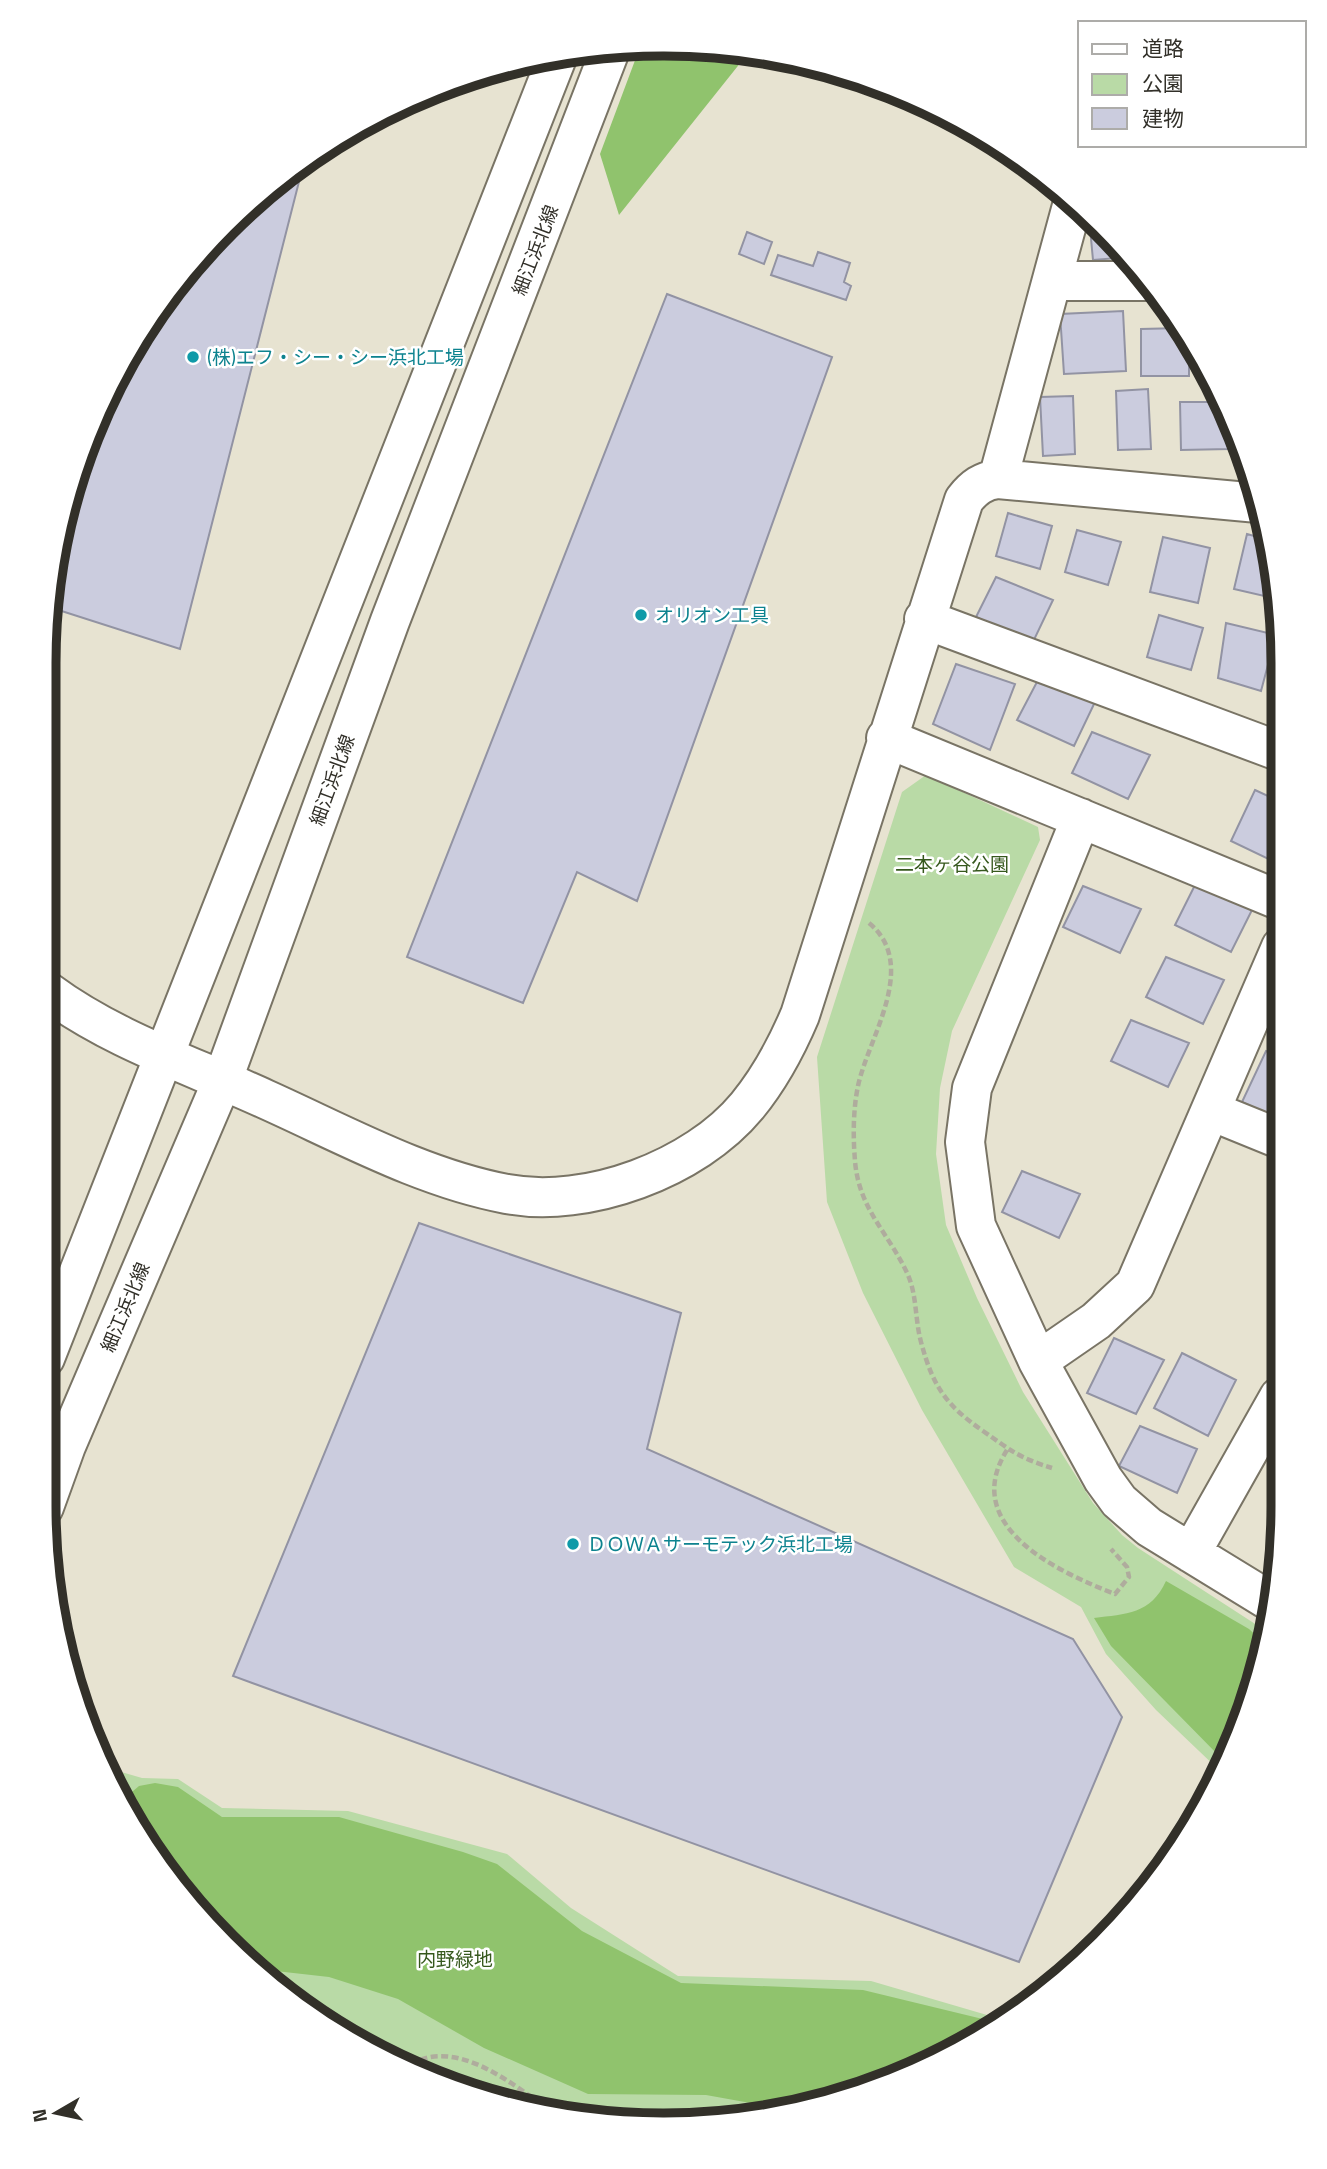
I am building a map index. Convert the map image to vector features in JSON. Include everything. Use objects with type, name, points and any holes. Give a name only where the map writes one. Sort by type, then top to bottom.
[{"type":"street","name":"細江浜北線","points":[[56,1474],[223,1079],[385,634],[607,59]]},
{"type":"street","points":[[56,1330],[553,66]]},
{"type":"street","points":[[994,479],[1053,281],[1070,213]]},
{"type":"street","points":[[1053,281],[1135,281]]},
{"type":"street","points":[[56,998],[82,1017],[165,1057],[223,1079],[397,1159],[458,1182],[509,1194],[561,1196],[616,1187],[666,1167],[710,1140],[746,1108],[779,1062],[800,1015],[886,737],[964,499],[980,484],[994,479],[1249,502]]},
{"type":"street","points":[[924,619],[1271,748]]},
{"type":"street","points":[[886,737],[1271,897]]},
{"type":"street","points":[[1081,818],[972,1088],[967,1116],[966,1167],[976,1227],[1038,1361],[1103,1479],[1119,1501],[1149,1527],[1264,1597]]},
{"type":"street","points":[[1038,1361],[1096,1321],[1135,1284],[1271,970]]},
{"type":"street","points":[[1211,1111],[1271,1135]]},
{"type":"street","points":[[1191,1553],[1271,1411]]},
{"type":"path","points":[[862,918],[880,932],[888,953],[890,990],[885,1013],[858,1085],[854,1137],[859,1188],[868,1211],[909,1278],[920,1340],[933,1379],[954,1409],[1017,1457],[1062,1471]]},
{"type":"path","points":[[1007,1450],[994,1474],[992,1491],[1007,1525],[1023,1544],[1062,1571],[1115,1594],[1129,1577],[1127,1567],[1110,1548]]},
{"type":"path","points":[[417,2061],[428,2055],[447,2056],[506,2079],[532,2098]]},
{"type":"green space","points":[[636,57],[703,57],[742,61],[619,215],[600,154]]},
{"type":"green space","name":"二本ヶ谷公園","points":[[926,775],[1038,827],[1040,840],[952,1031],[940,1088],[936,1154],[946,1225],[977,1298],[1023,1392],[1093,1503],[1122,1535],[1138,1548],[1259,1626],[1239,1701],[1213,1764],[1156,1710],[1106,1654],[1081,1607],[1014,1567],[922,1410],[863,1293],[827,1202],[817,1057],[902,792]]},
{"type":"green space","points":[[1166,1581],[1256,1636],[1239,1701],[1217,1754],[1111,1646],[1094,1618],[1136,1610],[1153,1600]]},
{"type":"green space","name":"内野緑地","points":[[118,1771],[142,1778],[178,1779],[222,1808],[348,1811],[507,1854],[571,1908],[678,1976],[871,1981],[987,2015],[1005,2008],[967,2032],[896,2067],[821,2092],[743,2108],[703,2112],[624,2112],[584,2108],[506,2092],[431,2067],[360,2032],[326,2011],[263,1962],[207,1906],[182,1875],[158,1843]]},
{"type":"green space","name":"内野緑地","points":[[155,1783],[178,1787],[222,1817],[339,1817],[497,1864],[582,1931],[681,1983],[863,1990],[987,2020],[896,2067],[859,2081],[789,2099],[756,2104],[706,2095],[588,2094],[484,2048],[398,1999],[329,1977],[274,1971],[207,1906],[158,1843],[129,1794],[139,1786]]},
{"type":"building","name":"(株)エフ・シー・シー浜北工場","points":[[300,177],[180,649],[58,610],[77,506],[102,431],[137,360],[158,326],[207,263],[234,234]]},
{"type":"building","points":[[747,232],[772,242],[764,264],[739,254]]},
{"type":"building","points":[[1090,232],[1116,258],[1093,260]]},
{"type":"building","points":[[818,252],[850,263],[844,282],[851,286],[846,300],[771,275],[778,255],[813,266]]},
{"type":"building","name":"オリオン工具","points":[[667,294],[832,357],[637,901],[577,872],[523,1003],[407,957]]},
{"type":"building","points":[[1123,311],[1126,371],[1064,374],[1060,314]]},
{"type":"building","points":[[1170,328],[1189,358],[1189,376],[1141,376],[1141,329]]},
{"type":"building","points":[[1148,389],[1151,449],[1118,450],[1116,391]]},
{"type":"building","points":[[1073,396],[1075,454],[1043,456],[1040,397]]},
{"type":"building","points":[[1180,402],[1211,402],[1229,442],[1229,449],[1181,450]]},
{"type":"building","points":[[1008,513],[1052,526],[1040,569],[996,556]]},
{"type":"building","points":[[1077,530],[1121,542],[1108,585],[1065,572]]},
{"type":"building","points":[[1247,534],[1257,537],[1267,597],[1234,589]]},
{"type":"building","points":[[1163,537],[1210,548],[1198,603],[1150,592]]},
{"type":"building","points":[[996,577],[1053,600],[1032,644],[976,617]]},
{"type":"building","points":[[1159,615],[1203,628],[1191,670],[1147,657]]},
{"type":"building","points":[[1226,623],[1270,634],[1271,655],[1261,691],[1218,678]]},
{"type":"building","points":[[956,664],[1015,684],[990,750],[933,724]]},
{"type":"building","points":[[1038,680],[1095,702],[1074,746],[1017,720]]},
{"type":"building","points":[[1092,732],[1150,755],[1128,799],[1072,773]]},
{"type":"building","points":[[1255,790],[1271,797],[1271,860],[1231,841]]},
{"type":"building","points":[[1195,885],[1253,908],[1231,952],[1175,925]]},
{"type":"building","points":[[1083,886],[1141,909],[1120,953],[1063,927]]},
{"type":"building","points":[[1166,957],[1224,980],[1203,1024],[1146,997]]},
{"type":"building","points":[[1131,1020],[1189,1043],[1168,1087],[1111,1061]]},
{"type":"building","points":[[1266,1051],[1271,1054],[1271,1116],[1242,1102]]},
{"type":"building","points":[[1022,1171],[1080,1194],[1059,1238],[1002,1212]]},
{"type":"building","name":"ＤＯＷＡサーモテック浜北工場","points":[[419,1223],[681,1313],[647,1449],[1073,1639],[1122,1717],[1019,1962],[233,1676]]},
{"type":"building","points":[[1114,1338],[1164,1360],[1136,1414],[1087,1393]]},
{"type":"building","points":[[1182,1353],[1236,1380],[1208,1436],[1154,1408]]},
{"type":"building","points":[[1140,1426],[1197,1449],[1177,1493],[1119,1466]]},
{"type":"place","name":"(株)エフ・シー・シー浜北工場","points":[[193,357]]},
{"type":"place","name":"オリオン工具","points":[[641,615]]},
{"type":"place","name":"ＤＯＷＡサーモテック浜北工場","points":[[573,1544]]}]
